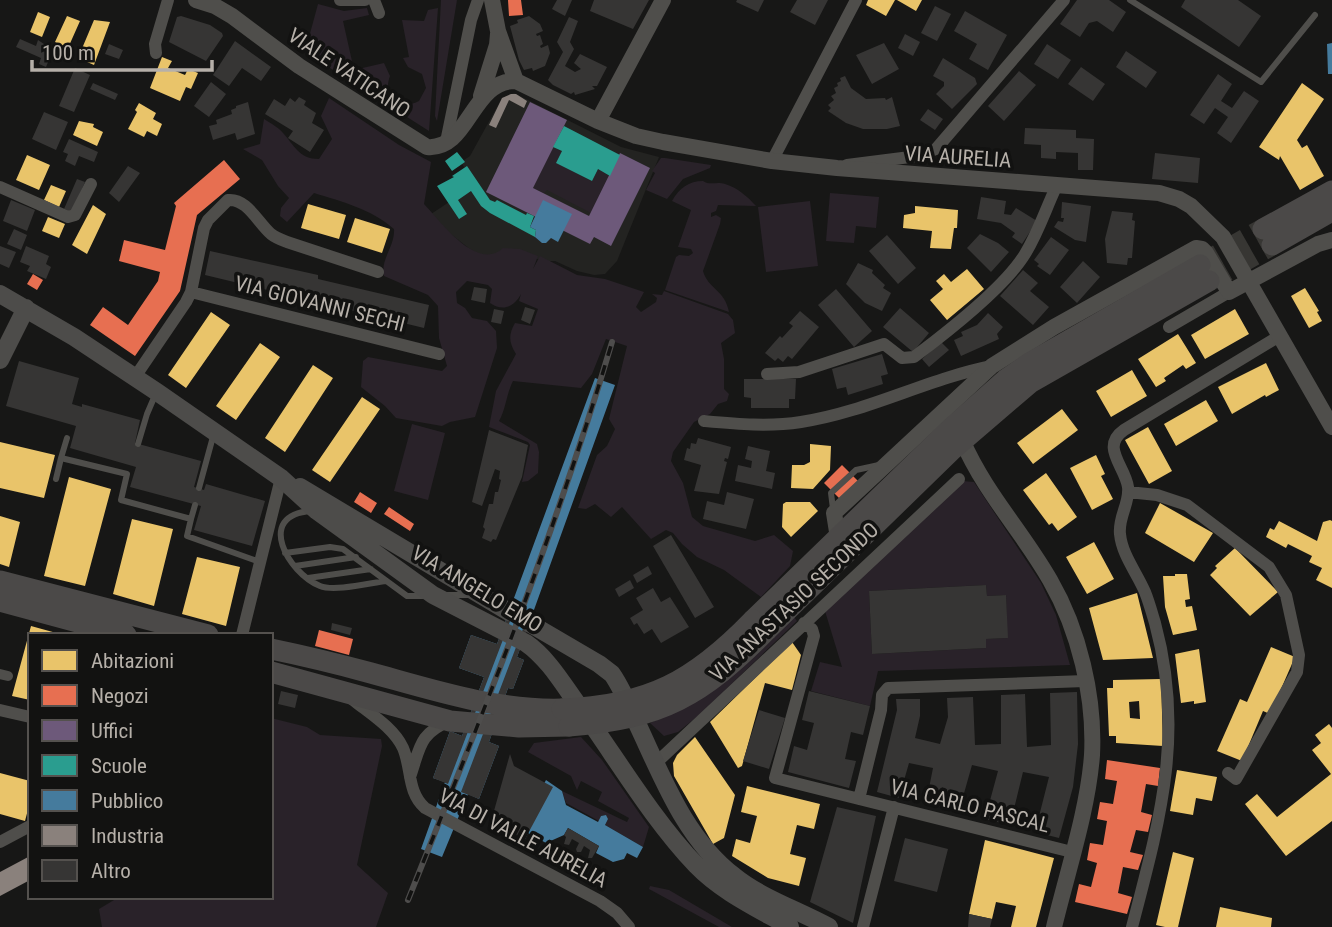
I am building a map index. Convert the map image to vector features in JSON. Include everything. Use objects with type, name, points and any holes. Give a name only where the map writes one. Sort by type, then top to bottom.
[{"type":"main road","points":[[1332,191],[1268,237],[1332,211]]},
{"type":"main road","name":"VIA ANASTASIO SECONDO","points":[[273,673],[450,721],[519,727],[565,718],[591,707],[633,699],[675,684],[760,625],[962,440],[1039,377],[1205,273],[1016,372],[951,428],[897,463],[838,538],[760,625]]},
{"type":"main road","name":"VIA ANGELO EMO","points":[[0,294],[135,377],[214,431],[281,478],[317,510],[433,595],[526,643],[536,651],[570,693],[675,842],[697,867],[726,890],[790,927]]},
{"type":"main road","points":[[0,360],[26,308]]},
{"type":"main road","name":"VIA ANGELO EMO","points":[[281,478],[313,493],[612,674],[687,824],[717,861],[750,887],[829,927]]},
{"type":"main road","points":[[0,581],[200,633]]},
{"type":"main road","points":[[0,601],[119,633]]},
{"type":"main road","name":"VIA ANASTASIO SECONDO","points":[[273,649],[464,698],[565,718]]},
{"type":"street","points":[[156,53],[155,44],[168,0]]},
{"type":"street","name":"VIALE VATICANO","points":[[196,0],[215,6],[232,16],[299,66],[420,144],[433,148],[446,142]]},
{"type":"street","points":[[340,0],[365,0]]},
{"type":"street","points":[[374,0],[379,13]]},
{"type":"street","points":[[446,142],[471,20],[478,0]]},
{"type":"street","points":[[446,142],[457,133],[494,85],[509,81],[492,0]]},
{"type":"street","points":[[598,121],[663,0]]},
{"type":"street","points":[[772,160],[856,0]]},
{"type":"street","points":[[837,168],[865,161],[923,155],[936,149],[1064,0]]},
{"type":"street","points":[[479,102],[497,45],[498,32]]},
{"type":"street","name":"VIA AURELIA","points":[[509,81],[598,121],[653,140],[837,168],[1159,193],[1179,199],[1200,213],[1219,232],[1332,427]]},
{"type":"street","points":[[0,187],[68,217],[75,215],[91,184]]},
{"type":"street","points":[[767,374],[799,372],[884,344],[902,358],[914,357],[981,302],[1016,267],[1044,220],[1057,185]]},
{"type":"street","points":[[135,377],[191,292],[208,220],[219,207],[231,199],[242,203],[279,239],[378,272]]},
{"type":"street","points":[[1169,327],[1249,280],[1318,244],[1332,240]]},
{"type":"street","points":[[838,538],[834,513],[897,463],[992,366],[1054,327],[1196,248],[1206,253],[1229,292]]},
{"type":"street","name":"VIA GIOVANNI SECHI","points":[[191,292],[439,354]]},
{"type":"street","points":[[1132,927],[1160,818],[1170,733],[1168,682],[1145,592],[1121,544],[1119,531],[1128,492],[1113,443],[1116,436],[1281,335]]},
{"type":"street","points":[[704,421],[771,425],[811,421],[881,401],[965,371],[992,366]]},
{"type":"street","points":[[962,440],[975,470],[1055,588],[1075,639],[1085,681],[1092,723],[1092,757],[1054,927]]},
{"type":"street","points":[[944,458],[975,470]]},
{"type":"street","points":[[243,633],[281,478]]},
{"type":"street","points":[[656,762],[959,479]]},
{"type":"street","points":[[1128,492],[1157,495],[1187,505],[1269,567],[1286,595],[1298,649],[1297,672],[1236,779],[1228,773]]},
{"type":"street","name":"VIA CARLO PASCAL","points":[[804,623],[813,629],[814,636],[775,778],[1072,852]]},
{"type":"street","points":[[859,799],[881,710],[882,695],[888,688],[1085,681]]},
{"type":"street","name":"VIA DI VALLE AURELIA","points":[[343,692],[396,738],[404,753],[415,797],[425,808],[600,901],[617,913],[629,927]]},
{"type":"street","points":[[0,710],[28,717]]},
{"type":"street","points":[[410,777],[427,734],[433,728],[450,721]]},
{"type":"street","points":[[863,927],[894,807]]},
{"type":"street","points":[[0,842],[28,827]]},
{"type":"lane","points":[[1130,0],[1261,82],[1315,15]]},
{"type":"lane","points":[[138,444],[157,392]]},
{"type":"lane","points":[[199,488],[214,431]]},
{"type":"lane","points":[[56,479],[67,438]]},
{"type":"lane","points":[[61,458],[127,474]]},
{"type":"lane","points":[[130,466],[121,500],[191,519]]},
{"type":"lane","points":[[195,505],[187,536],[261,562]]},
{"type":"lane","points":[[317,510],[300,512],[286,520],[280,535],[285,553],[295,566],[317,585],[327,588],[386,581]]},
{"type":"lane","points":[[285,553],[343,548],[410,597],[481,594]]},
{"type":"lane","points":[[295,566],[356,557]]},
{"type":"lane","points":[[308,578],[371,569]]},
{"type":"shaded area","points":[[441,0],[457,0],[437,121],[435,116]]},
{"type":"shaded area","points":[[318,4],[344,11],[367,8],[369,15],[343,21],[354,70],[384,63],[390,76],[388,90],[394,100],[405,104],[419,101],[426,88],[422,74],[408,67],[403,58],[409,57],[402,20],[424,21],[428,10],[438,8],[429,131],[305,52]]},
{"type":"shaded area","points":[[514,93],[621,147],[659,157],[617,261],[605,274],[594,275],[577,271],[555,261],[542,261],[514,250],[493,258],[476,254],[428,216],[475,185],[461,162],[470,156],[502,98]]},
{"type":"shaded area","points":[[329,98],[399,145],[431,162],[424,204],[460,242],[471,249],[482,254],[493,254],[503,248],[520,249],[538,256],[533,269],[540,256],[577,275],[605,279],[644,292],[636,307],[641,312],[656,302],[657,298],[652,294],[662,295],[664,291],[728,314],[733,320],[735,333],[721,343],[724,389],[729,394],[727,401],[718,404],[710,414],[694,422],[673,452],[671,461],[683,483],[692,517],[703,526],[755,541],[774,535],[793,551],[790,566],[761,597],[724,570],[697,557],[673,533],[666,530],[651,539],[622,507],[611,517],[595,504],[586,509],[578,508],[597,455],[607,446],[615,429],[609,419],[627,346],[606,339],[592,374],[581,388],[513,381],[499,421],[537,444],[539,452],[538,473],[522,482],[530,445],[489,427],[496,391],[516,354],[510,339],[511,331],[515,323],[532,326],[538,309],[519,301],[521,294],[512,305],[504,308],[490,303],[492,289],[488,285],[467,281],[456,292],[457,303],[465,308],[472,318],[487,321],[496,331],[497,348],[475,417],[442,426],[396,418],[361,387],[363,361],[368,357],[442,371],[447,366],[439,338],[438,306],[428,295],[384,276],[384,264],[394,229],[366,211],[314,193],[287,222],[280,216],[281,208],[289,198],[262,160],[243,149],[260,144],[264,119],[281,131],[306,157],[319,159],[332,139],[321,116]]},
{"type":"shaded area","points":[[553,147],[562,152],[557,163],[591,181],[598,169],[610,176],[591,213],[547,190],[544,193],[533,188]]},
{"type":"shaded area","points":[[661,158],[711,165],[710,168],[683,179],[667,199],[646,190],[655,173],[652,171]]},
{"type":"shaded area","points":[[703,181],[730,186],[756,206],[718,205],[716,211],[711,213],[711,217],[716,215],[721,218],[703,271],[724,299],[729,312],[665,290],[676,257],[693,253],[691,249],[678,247],[691,210],[672,201],[685,186]]},
{"type":"shaded area","points":[[830,193],[879,197],[876,228],[856,226],[854,243],[826,241]]},
{"type":"shaded area","points":[[810,201],[818,266],[766,272],[758,207]]},
{"type":"shaded area","points":[[412,424],[445,433],[428,500],[394,491]]},
{"type":"shaded area","points":[[962,481],[974,482],[1041,583],[1056,615],[1070,665],[878,671],[870,706],[811,691],[820,662],[842,667],[825,611]],"holes":[[[986,585],[987,596],[1006,595],[1007,638],[986,639],[986,648],[872,654],[869,591]]]},
{"type":"shaded area","points":[[794,617],[797,621],[678,732],[664,736],[650,723],[683,708]]},
{"type":"shaded area","points":[[273,718],[307,727],[320,735],[381,739],[382,746],[357,865],[388,893],[376,927],[102,927],[99,909],[116,899],[273,899]]},
{"type":"shaded area","points":[[581,737],[602,760],[649,827],[643,847],[605,825],[608,819],[606,815],[601,816],[599,821],[566,803],[562,791],[627,822],[629,818],[598,801],[602,792],[581,781],[577,790],[571,776],[528,752],[534,743]]},
{"type":"shaded area","points":[[650,886],[669,890],[732,927],[719,927],[649,889]]},
{"type":"building: Abitazioni","points":[[868,0],[895,0],[886,16],[866,5]]},
{"type":"building: Abitazioni","points":[[897,0],[922,0],[916,11]]},
{"type":"building: Abitazioni","points":[[38,12],[50,17],[42,37],[30,32]]},
{"type":"building: Abitazioni","points":[[67,16],[80,21],[68,48],[55,42]]},
{"type":"building: Abitazioni","points":[[94,20],[110,22],[94,65],[78,58]]},
{"type":"building: Abitazioni","points":[[162,57],[172,61],[168,68],[185,75],[188,69],[198,73],[191,89],[186,87],[180,101],[150,88]]},
{"type":"building: Abitazioni","points":[[1302,83],[1324,99],[1297,140],[1302,148],[1307,145],[1324,176],[1300,190],[1280,156],[1279,160],[1259,147]]},
{"type":"building: Abitazioni","points":[[139,103],[156,113],[153,119],[162,124],[157,136],[147,131],[144,137],[128,129]]},
{"type":"building: Abitazioni","points":[[79,121],[94,124],[93,127],[103,132],[97,146],[73,135]]},
{"type":"building: Abitazioni","points":[[27,155],[50,165],[39,190],[16,180]]},
{"type":"building: Abitazioni","points":[[51,185],[66,191],[59,207],[44,200]]},
{"type":"building: Abitazioni","points":[[308,204],[346,215],[339,239],[301,228]]},
{"type":"building: Abitazioni","points":[[93,205],[106,214],[87,254],[72,245]]},
{"type":"building: Abitazioni","points":[[915,206],[958,210],[957,228],[954,228],[951,249],[930,248],[932,231],[903,228],[904,215],[915,213]]},
{"type":"building: Abitazioni","points":[[48,217],[65,224],[59,238],[42,231]]},
{"type":"building: Abitazioni","points":[[355,218],[390,229],[382,253],[347,242]]},
{"type":"building: Abitazioni","points":[[967,269],[984,289],[947,320],[930,300],[943,289],[936,281],[944,274],[951,282]]},
{"type":"building: Abitazioni","points":[[1305,288],[1322,321],[1309,328],[1291,296]]},
{"type":"building: Abitazioni","points":[[1235,309],[1249,334],[1205,359],[1191,335]]},
{"type":"building: Abitazioni","points":[[211,312],[230,325],[186,388],[168,375]]},
{"type":"building: Abitazioni","points":[[1178,334],[1196,363],[1186,369],[1183,365],[1156,387],[1138,359]]},
{"type":"building: Abitazioni","points":[[260,343],[280,357],[236,420],[216,406]]},
{"type":"building: Abitazioni","points":[[1266,363],[1279,390],[1232,414],[1218,387]]},
{"type":"building: Abitazioni","points":[[313,365],[333,378],[285,452],[265,438]]},
{"type":"building: Abitazioni","points":[[1132,370],[1147,396],[1111,417],[1096,391]]},
{"type":"building: Abitazioni","points":[[362,397],[380,409],[330,482],[312,470]]},
{"type":"building: Abitazioni","points":[[1206,400],[1218,421],[1176,446],[1164,424]]},
{"type":"building: Abitazioni","points":[[1062,409],[1078,430],[1033,464],[1017,443]]},
{"type":"building: Abitazioni","points":[[1148,427],[1172,471],[1149,484],[1125,440]]},
{"type":"building: Abitazioni","points":[[0,442],[55,455],[44,498],[0,488]]},
{"type":"building: Abitazioni","points":[[810,444],[831,446],[830,470],[813,489],[791,488],[792,465],[810,462]]},
{"type":"building: Abitazioni","points":[[1096,455],[1105,474],[1101,476],[1113,499],[1092,510],[1070,468]]},
{"type":"building: Abitazioni","points":[[1046,473],[1077,517],[1058,531],[1052,523],[1049,525],[1023,490]]},
{"type":"building: Abitazioni","points":[[69,477],[111,489],[85,586],[44,576]]},
{"type":"building: Abitazioni","points":[[810,502],[818,511],[791,537],[782,527],[783,504]]},
{"type":"building: Abitazioni","points":[[1160,503],[1213,533],[1194,562],[1145,533]]},
{"type":"building: Abitazioni","points":[[0,516],[20,522],[9,567],[0,564]]},
{"type":"building: Abitazioni","points":[[132,519],[173,529],[154,606],[113,594]]},
{"type":"building: Abitazioni","points":[[1330,520],[1332,588],[1316,580],[1322,568],[1309,562],[1312,556],[1288,544],[1286,548],[1266,537],[1270,528],[1274,530],[1279,521],[1317,541],[1323,522]]},
{"type":"building: Abitazioni","points":[[1094,542],[1114,579],[1087,594],[1066,557]]},
{"type":"building: Abitazioni","points":[[1235,548],[1278,592],[1250,616],[1210,575],[1217,568],[1215,566]]},
{"type":"building: Abitazioni","points":[[197,557],[240,567],[226,626],[182,614]]},
{"type":"building: Abitazioni","points":[[1187,574],[1190,599],[1185,600],[1186,607],[1192,606],[1197,630],[1173,635],[1165,607],[1163,576]]},
{"type":"building: Abitazioni","points":[[1137,593],[1153,658],[1103,660],[1089,608]]},
{"type":"building: Abitazioni","points":[[31,626],[56,633],[29,633]]},
{"type":"building: Abitazioni","points":[[28,637],[28,700],[12,696]]},
{"type":"building: Abitazioni","points":[[792,642],[801,655],[792,690],[765,683],[742,766],[738,768],[710,722]]},
{"type":"building: Abitazioni","points":[[1271,647],[1295,657],[1270,714],[1263,711],[1242,761],[1217,751],[1240,699],[1247,702]]},
{"type":"building: Abitazioni","points":[[1199,649],[1206,702],[1181,703],[1175,654]]},
{"type":"building: Abitazioni","points":[[1161,679],[1163,746],[1116,743],[1116,736],[1109,736],[1107,688],[1113,688],[1113,680]],"holes":[[[1139,701],[1140,719],[1130,718],[1129,702]]]},
{"type":"building: Abitazioni","points":[[1329,724],[1332,728],[1332,821],[1286,856],[1245,804],[1257,794],[1277,817],[1331,774],[1312,750],[1321,743],[1315,735]]},
{"type":"building: Abitazioni","points":[[695,737],[735,795],[724,838],[713,844],[674,776],[673,763],[677,755]]},
{"type":"building: Abitazioni","points":[[1177,770],[1217,777],[1212,801],[1196,798],[1193,815],[1170,811]]},
{"type":"building: Abitazioni","points":[[0,773],[28,780],[28,810],[25,821],[0,814]]},
{"type":"building: Abitazioni","points":[[747,786],[820,804],[814,829],[797,825],[790,854],[806,858],[799,886],[768,878],[732,856],[736,839],[750,843],[757,816],[741,812]]},
{"type":"building: Abitazioni","points":[[985,840],[1054,858],[1036,927],[1011,927],[1016,906],[996,902],[992,919],[969,914]]},
{"type":"building: Abitazioni","points":[[1173,852],[1194,858],[1178,927],[1165,927],[1156,925]]},
{"type":"building: Abitazioni","points":[[1220,907],[1272,918],[1271,927],[1216,927]]},
{"type":"building: Negozi","points":[[508,0],[521,0],[523,15],[509,16]]},
{"type":"building: Negozi","points":[[224,160],[240,179],[197,215],[180,291],[135,356],[90,325],[103,307],[128,325],[158,281],[160,272],[119,261],[124,240],[165,250],[176,206],[174,203]]},
{"type":"building: Negozi","points":[[33,274],[43,280],[37,290],[27,284]]},
{"type":"building: Negozi","points":[[842,465],[858,481],[840,499],[824,483]]},
{"type":"building: Negozi","points":[[360,492],[377,503],[371,513],[354,502]]},
{"type":"building: Negozi","points":[[389,507],[414,524],[410,531],[384,514]]},
{"type":"building: Negozi","points":[[319,630],[353,639],[349,655],[315,646]]},
{"type":"building: Negozi","points":[[1107,760],[1160,768],[1158,786],[1146,784],[1141,812],[1152,815],[1148,832],[1136,830],[1130,852],[1143,855],[1138,870],[1123,867],[1118,893],[1132,897],[1127,914],[1075,902],[1079,884],[1091,887],[1097,863],[1087,860],[1090,843],[1103,845],[1107,821],[1097,819],[1100,802],[1113,804],[1117,781],[1105,779]]},
{"type":"building: Uffici","points":[[530,102],[567,120],[533,188],[589,216],[620,153],[650,168],[611,246],[594,237],[590,244],[486,192]]},
{"type":"building: Scuole","points":[[564,126],[620,155],[610,176],[598,169],[592,181],[556,163],[562,151],[553,147]]},
{"type":"building: Scuole","points":[[457,152],[465,162],[452,171],[445,161]]},
{"type":"building: Scuole","points":[[467,166],[490,200],[497,200],[526,215],[527,213],[534,216],[530,227],[536,230],[535,237],[490,213],[481,206],[471,191],[458,200],[467,214],[459,219],[437,186]]},
{"type":"building: Pubblico","points":[[1332,43],[1332,74],[1328,74],[1327,44]]},
{"type":"building: Pubblico","points":[[543,200],[572,214],[558,242],[551,238],[542,243],[535,237],[536,230],[530,227]]},
{"type":"building: Pubblico","points":[[595,378],[615,385],[517,657],[524,660],[513,689],[508,688],[489,742],[499,746],[479,799],[468,794],[442,857],[421,849],[445,782],[433,778],[450,731],[462,736],[484,677],[459,668],[471,635],[497,644]]},
{"type":"building: Pubblico","points":[[546,780],[562,791],[566,805],[598,822],[601,816],[606,815],[608,819],[605,825],[643,847],[637,858],[627,853],[624,859],[613,862],[596,853],[599,846],[568,828],[564,835],[546,843],[528,833],[525,839],[517,835]]},
{"type":"building: Industria","points":[[511,94],[527,101],[524,108],[509,100],[496,128],[489,125],[502,98]]},
{"type":"building: Industria","points":[[28,857],[28,881],[0,896],[0,872]]},
{"type":"building: Altro","points":[[557,0],[572,0],[565,16],[552,9]]},
{"type":"building: Altro","points":[[594,0],[649,0],[633,29],[590,11]]},
{"type":"building: Altro","points":[[764,0],[758,12],[736,2]]},
{"type":"building: Altro","points":[[797,0],[828,0],[815,25],[790,12]]},
{"type":"building: Altro","points":[[1077,0],[1109,0],[1126,12],[1113,32],[1097,21],[1089,23],[1080,37],[1060,24]]},
{"type":"building: Altro","points":[[1185,0],[1238,0],[1261,16],[1239,47],[1181,7]]},
{"type":"building: Altro","points":[[935,6],[951,14],[937,41],[921,33]]},
{"type":"building: Altro","points":[[965,11],[1007,35],[988,70],[969,59],[977,44],[954,31]]},
{"type":"building: Altro","points":[[529,16],[540,24],[543,31],[536,34],[540,35],[543,44],[540,46],[541,48],[548,45],[550,53],[545,66],[533,71],[532,68],[524,70],[510,26]]},
{"type":"building: Altro","points":[[177,17],[210,25],[222,33],[223,36],[206,61],[169,42]]},
{"type":"building: Altro","points":[[569,17],[578,21],[570,42],[574,49],[565,66],[575,72],[581,69],[574,63],[580,54],[607,67],[597,86],[592,86],[595,89],[575,95],[574,92],[571,94],[548,80],[563,52],[557,42]]},
{"type":"building: Altro","points":[[905,34],[920,42],[913,56],[898,48]]},
{"type":"building: Altro","points":[[20,39],[36,46],[38,40],[53,50],[46,67],[39,64],[41,58],[16,47]]},
{"type":"building: Altro","points":[[235,41],[271,67],[261,81],[242,68],[229,86],[213,75]]},
{"type":"building: Altro","points":[[884,43],[899,69],[872,84],[856,55]]},
{"type":"building: Altro","points":[[109,44],[123,50],[119,59],[105,54]]},
{"type":"building: Altro","points":[[1047,44],[1071,60],[1058,79],[1034,64]]},
{"type":"building: Altro","points":[[1126,51],[1157,72],[1146,88],[1116,67]]},
{"type":"building: Altro","points":[[943,58],[975,78],[977,84],[952,109],[936,94],[944,86],[944,82],[933,76]]},
{"type":"building: Altro","points":[[1081,67],[1105,84],[1093,101],[1068,84]]},
{"type":"building: Altro","points":[[75,68],[90,75],[74,112],[59,106]]},
{"type":"building: Altro","points":[[1019,71],[1036,85],[1004,121],[988,106]]},
{"type":"building: Altro","points":[[1218,74],[1232,84],[1221,101],[1232,108],[1244,91],[1259,101],[1231,143],[1217,133],[1228,117],[1215,108],[1204,124],[1190,115]]},
{"type":"building: Altro","points":[[845,76],[851,88],[866,99],[886,100],[892,97],[900,126],[863,129],[846,123],[828,111],[831,108],[828,105],[834,100],[831,96],[836,93],[834,88],[841,81],[840,78]]},
{"type":"building: Altro","points":[[211,82],[226,94],[209,117],[194,106]]},
{"type":"building: Altro","points":[[93,83],[118,94],[115,100],[90,89]]},
{"type":"building: Altro","points":[[299,97],[306,101],[304,105],[316,113],[312,123],[324,130],[310,152],[288,138],[293,131],[265,114],[274,99],[285,106],[290,98],[295,102]]},
{"type":"building: Altro","points":[[248,102],[255,134],[237,140],[235,133],[213,140],[209,126],[232,114],[231,110],[236,106]]},
{"type":"building: Altro","points":[[928,109],[943,119],[935,130],[920,120]]},
{"type":"building: Altro","points":[[44,112],[68,122],[56,150],[32,139]]},
{"type":"building: Altro","points":[[1025,128],[1076,130],[1076,138],[1094,139],[1093,170],[1078,170],[1078,153],[1056,152],[1056,159],[1041,158],[1041,145],[1024,144]]},
{"type":"building: Altro","points":[[69,139],[98,152],[94,162],[79,156],[75,166],[65,161],[68,154],[63,152]]},
{"type":"building: Altro","points":[[1155,153],[1200,158],[1198,183],[1152,179]]},
{"type":"building: Altro","points":[[128,166],[140,173],[119,202],[109,193]]},
{"type":"building: Altro","points":[[77,179],[85,182],[72,212],[64,209]]},
{"type":"building: Altro","points":[[981,197],[1006,201],[1004,214],[1011,215],[1016,208],[1037,221],[1022,244],[1012,237],[1015,233],[1001,223],[977,219]]},
{"type":"building: Altro","points":[[11,200],[35,210],[27,231],[3,221]]},
{"type":"building: Altro","points":[[1062,202],[1091,206],[1086,242],[1075,240],[1054,227],[1058,221],[1063,222]]},
{"type":"building: Altro","points":[[1112,211],[1133,213],[1132,220],[1135,221],[1132,258],[1128,258],[1127,265],[1107,263],[1105,239]]},
{"type":"building: Altro","points":[[14,229],[27,235],[21,250],[7,244]]},
{"type":"building: Altro","points":[[980,234],[1009,252],[991,272],[967,248]]},
{"type":"building: Altro","points":[[887,235],[916,268],[898,284],[869,251]]},
{"type":"building: Altro","points":[[1051,237],[1069,250],[1050,275],[1037,266],[1039,264],[1034,260]]},
{"type":"building: Altro","points":[[0,246],[16,252],[9,268],[0,264]]},
{"type":"building: Altro","points":[[26,246],[49,256],[46,264],[51,267],[46,279],[27,271],[30,266],[20,262]]},
{"type":"building: Altro","points":[[210,251],[318,275],[318,279],[429,305],[424,328],[205,275]]},
{"type":"building: Altro","points":[[1083,261],[1100,277],[1077,303],[1060,287]]},
{"type":"building: Altro","points":[[858,263],[873,270],[872,273],[885,285],[883,288],[891,293],[882,311],[865,303],[846,284]]},
{"type":"building: Altro","points":[[1023,270],[1038,283],[1030,291],[1049,307],[1033,325],[1000,296]]},
{"type":"building: Altro","points":[[474,287],[487,289],[485,303],[471,300]]},
{"type":"building: Altro","points":[[836,289],[872,331],[854,347],[818,305]]},
{"type":"building: Altro","points":[[525,307],[535,310],[530,324],[521,320]]},
{"type":"building: Altro","points":[[900,308],[929,333],[913,352],[883,327]]},
{"type":"building: Altro","points":[[494,309],[504,311],[501,324],[491,322]]},
{"type":"building: Altro","points":[[800,311],[819,327],[792,359],[788,356],[783,362],[778,358],[775,361],[765,353],[793,326],[789,323]]},
{"type":"building: Altro","points":[[988,313],[1003,327],[997,334],[999,339],[961,356],[954,340],[963,336],[961,332],[977,325]]},
{"type":"building: Altro","points":[[941,342],[949,350],[929,367],[922,359]]},
{"type":"building: Altro","points":[[882,354],[888,374],[881,376],[883,384],[848,395],[846,387],[837,389],[832,369]]},
{"type":"building: Altro","points":[[19,361],[79,378],[72,404],[82,407],[82,404],[140,420],[135,443],[201,461],[194,487],[204,490],[206,484],[265,501],[252,546],[194,530],[201,506],[130,487],[136,467],[70,448],[76,426],[6,406]]},
{"type":"building: Altro","points":[[744,379],[796,379],[795,399],[789,399],[789,408],[751,408],[751,398],[744,397]]},
{"type":"building: Altro","points":[[489,430],[528,445],[522,477],[496,540],[491,542],[482,538],[485,529],[483,527],[489,504],[493,504],[495,492],[498,492],[500,471],[495,469],[482,506],[472,502]]},
{"type":"building: Altro","points":[[698,438],[731,447],[728,459],[725,458],[724,461],[727,462],[719,494],[694,491],[701,465],[684,460],[687,448],[690,449],[691,443],[696,444]]},
{"type":"building: Altro","points":[[748,446],[770,451],[766,471],[775,473],[772,489],[735,481],[738,465],[751,468],[752,461],[745,459]]},
{"type":"building: Altro","points":[[727,492],[754,499],[746,529],[703,519],[707,501],[724,505]]},
{"type":"building: Altro","points":[[671,535],[714,607],[695,618],[653,546]]},
{"type":"building: Altro","points":[[648,566],[652,574],[637,583],[633,575]]},
{"type":"building: Altro","points":[[630,580],[634,588],[619,597],[615,589]]},
{"type":"building: Altro","points":[[986,585],[987,596],[1006,595],[1008,638],[986,639],[986,648],[872,654],[869,591]]},
{"type":"building: Altro","points":[[653,588],[661,602],[670,597],[689,627],[661,643],[652,629],[644,634],[630,618],[643,610],[636,598]]},
{"type":"building: Altro","points":[[511,606],[515,608],[448,784],[433,778],[450,731],[462,736],[484,677],[459,668],[471,635],[497,644]]},
{"type":"building: Altro","points":[[529,613],[533,615],[517,657],[524,660],[513,689],[508,688],[489,742],[499,746],[479,799],[461,792]]},
{"type":"building: Altro","points":[[332,623],[352,628],[350,635],[331,630]]},
{"type":"building: Altro","points":[[281,691],[298,695],[295,708],[278,704]]},
{"type":"building: Altro","points":[[809,691],[870,706],[863,735],[851,732],[845,759],[856,761],[849,788],[788,772],[794,746],[807,750],[814,723],[802,720]]},
{"type":"building: Altro","points":[[1077,692],[1078,744],[1073,787],[1059,838],[1035,832],[1049,777],[1023,772],[1010,825],[985,819],[998,771],[972,765],[959,811],[926,803],[933,768],[909,763],[899,798],[877,792],[897,710],[896,699],[920,699],[920,716],[915,738],[940,744],[948,717],[947,698],[973,697],[975,745],[1001,744],[1001,695],[1025,694],[1027,747],[1051,745],[1050,693]]},
{"type":"building: Altro","points":[[759,710],[785,718],[769,769],[743,761]]},
{"type":"building: Altro","points":[[510,754],[514,766],[553,787],[525,839],[503,828],[499,832],[490,825]]},
{"type":"building: Altro","points":[[837,807],[876,816],[853,923],[810,902]]},
{"type":"building: Altro","points":[[568,828],[599,846],[592,858],[588,858],[590,850],[584,846],[581,852],[577,852],[579,843],[572,839],[569,845],[564,844],[564,835]]},
{"type":"building: Altro","points":[[905,838],[948,849],[937,892],[894,881]]},
{"type":"building: Altro","points":[[969,914],[992,919],[990,927],[968,927]]},
{"type":"tunnel","points":[[1200,265],[1263,229]]},
{"type":"tunnel","points":[[1209,281],[1272,245]]},
{"type":"railway","points":[[408,900],[542,554],[612,342]]}]
